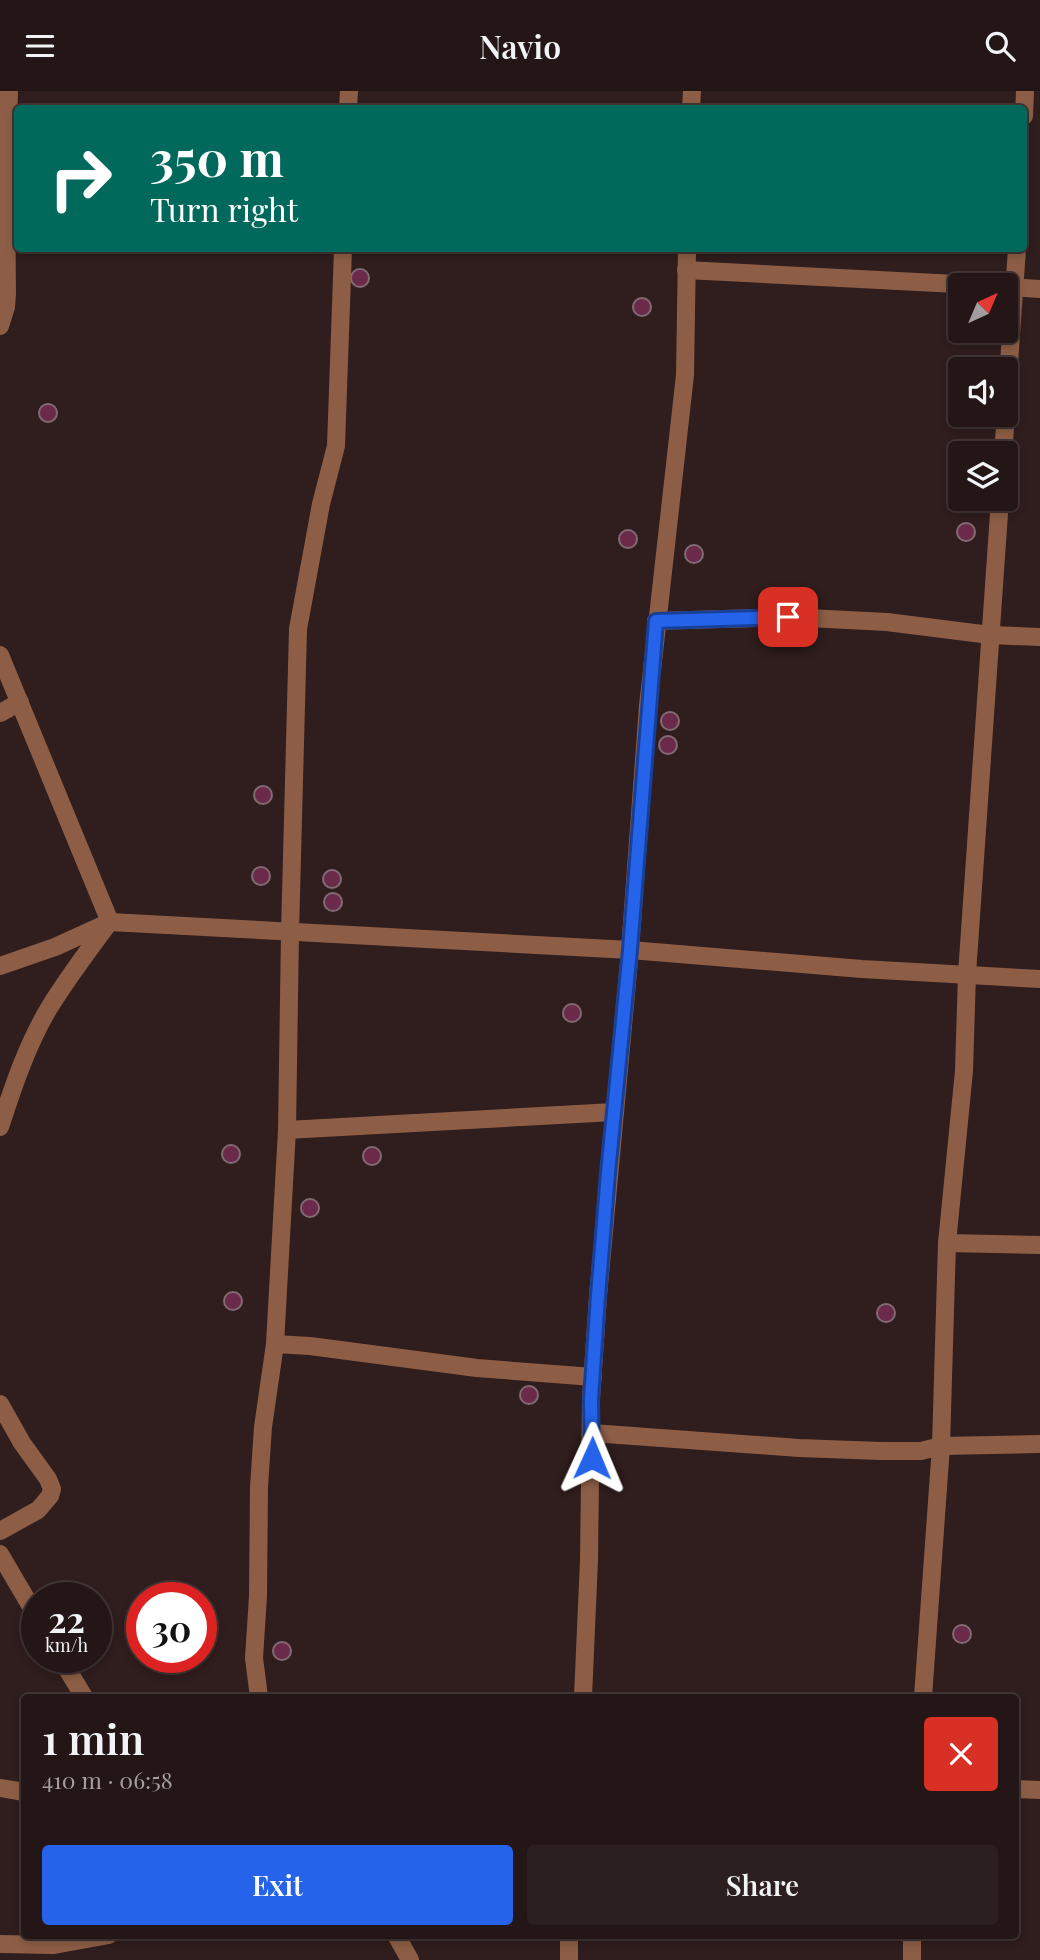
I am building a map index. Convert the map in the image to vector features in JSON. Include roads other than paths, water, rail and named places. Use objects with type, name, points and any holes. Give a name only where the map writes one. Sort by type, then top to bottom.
[{"type":"street","points":[[0,326],[7,294],[9,91]]},
{"type":"street","points":[[259,1694],[254,1658],[259,1487],[263,1427],[275,1344],[288,1130],[298,629],[321,503],[336,446],[343,252]]},
{"type":"street","points":[[583,1694],[593,1377],[656,621],[685,375],[687,252]]},
{"type":"street","points":[[1013,273],[1016,252]]},
{"type":"street","points":[[686,270],[948,284]]},
{"type":"street","points":[[1018,288],[1040,289]]},
{"type":"street","points":[[923,1694],[941,1446],[947,1243],[963,1084],[999,511]]},
{"type":"street","points":[[656,621],[800,618],[887,622],[990,635],[1040,637]]},
{"type":"street","points":[[0,655],[110,922]]},
{"type":"street","points":[[0,713],[20,702]]},
{"type":"street","points":[[0,1127],[13,1086],[47,1011],[73,970],[110,922]]},
{"type":"street","points":[[0,967],[55,947],[110,922],[630,950],[862,969],[1040,979]]},
{"type":"street","points":[[288,1130],[614,1112]]},
{"type":"street","points":[[947,1243],[1040,1245]]},
{"type":"street","points":[[275,1344],[310,1346],[477,1368],[593,1377]]},
{"type":"street","points":[[0,1404],[52,1489],[50,1496],[38,1510],[0,1531]]},
{"type":"street","points":[[592,1433],[799,1448],[921,1451],[941,1446],[1040,1444]]},
{"type":"street","points":[[0,1554],[21,1590]]},
{"type":"street","points":[[70,1673],[82,1694]]},
{"type":"street","points":[[0,1788],[21,1792]]},
{"type":"street","points":[[1019,1789],[1040,1790]]},
{"type":"street","points":[[0,1944],[55,1952],[96,1939]]},
{"type":"street","points":[[398,1939],[410,1960]]},
{"type":"street","points":[[569,1939],[569,1960]]},
{"type":"street","points":[[912,1939],[912,1960]]}]
